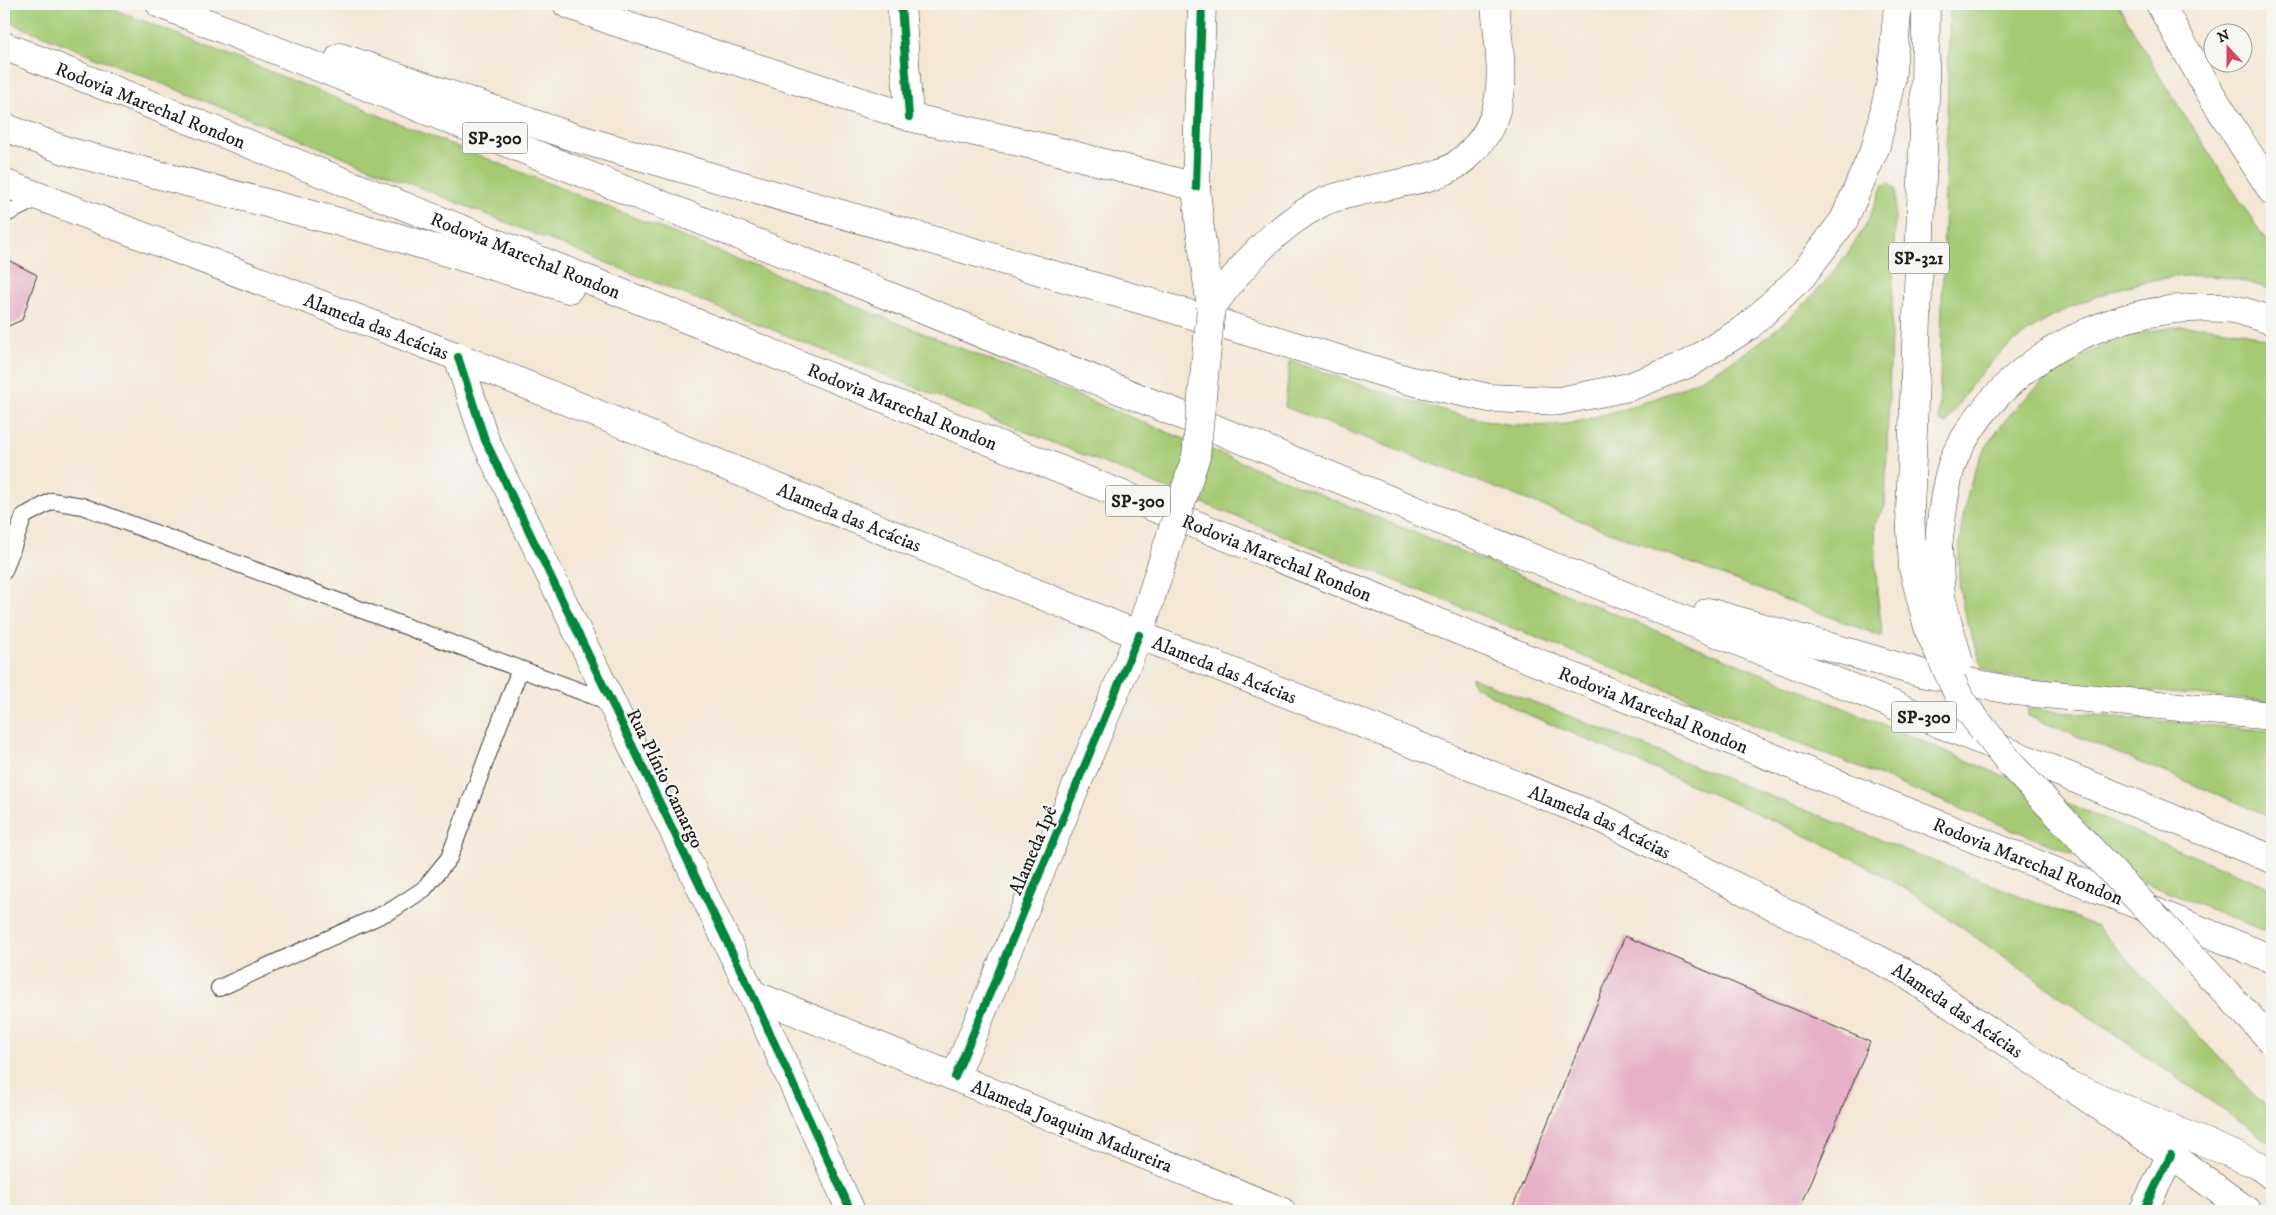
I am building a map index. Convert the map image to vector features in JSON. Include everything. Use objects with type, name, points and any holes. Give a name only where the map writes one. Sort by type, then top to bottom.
[{"type":"main road","name":"SP-300","points":[[160,4],[821,268],[2272,859]]},
{"type":"main road","points":[[185,4],[576,138],[1159,305],[1411,381],[1489,398],[1558,401],[1629,387],[1690,363],[1749,326],[1802,276],[1844,220],[1876,146],[1890,81],[1898,4]]},
{"type":"main road","points":[[567,4],[612,21],[909,117],[1050,148],[1197,195]]},
{"type":"main road","points":[[901,4],[909,117]]},
{"type":"main road","name":"Alameda Ipê","points":[[955,1077],[1139,635],[1196,456],[1211,308],[1197,195],[1202,4]]},
{"type":"main road","points":[[1211,308],[1234,276],[1260,247],[1300,216],[1325,201],[1438,174],[1466,158],[1478,146],[1495,118],[1501,85],[1495,4]]},
{"type":"main road","name":"SP-321","points":[[1926,4],[1925,97],[1910,512],[1913,568],[1929,631],[1961,701],[1981,727]]},
{"type":"main road","points":[[2160,4],[2212,96],[2272,190]]},
{"type":"main road","name":"Rodovia Marechal Rondon","points":[[4,46],[734,338],[2272,959]]},
{"type":"main road","points":[[4,127],[67,151],[393,236],[734,338]]},
{"type":"main road","name":"Alameda das Acácias","points":[[4,183],[458,357],[1139,635],[1604,820],[1903,972],[2171,1155],[2247,1211]]},
{"type":"main road","points":[[2272,321],[2227,308],[2186,308],[2148,313],[2100,325],[2054,348],[2015,378],[1991,403],[1979,416],[1957,451],[1945,495],[1938,546],[1941,597],[1954,648],[1981,727],[2014,768],[2272,1041]]},
{"type":"main road","name":"Rua Plínio Camargo","points":[[458,357],[485,440],[752,994],[851,1211]]},
{"type":"main road","points":[[1576,574],[1921,673],[2015,690],[2272,716]]},
{"type":"main road","name":"Alameda Joaquim Madureira","points":[[752,994],[1281,1211]]},
{"type":"main road","points":[[2064,1082],[2258,1165],[2272,1176]]},
{"type":"main road","points":[[2143,1211],[2171,1155]]},
{"type":"lane","points":[[4,215],[40,197]]},
{"type":"lane","points":[[4,571],[24,516],[52,501],[82,506],[612,703]]},
{"type":"lane","points":[[219,988],[392,910],[424,888],[448,858],[520,669]]},
{"type":"green space","points":[[4,4],[101,4],[980,356],[1785,683],[2142,835],[2272,888],[2272,934],[4,20]]},
{"type":"green space","points":[[1950,4],[2118,4],[2161,79],[2272,250],[2272,290],[2230,278],[2186,276],[2161,279],[2110,291],[2060,313],[2015,341],[1982,372],[1946,424],[1939,420]]},
{"type":"green space","points":[[1890,183],[1896,191],[1885,506],[1875,525],[1877,593],[1883,637],[1285,407],[1290,361],[1421,404],[1474,418],[1507,424],[1558,425],[1571,423],[1650,400],[1686,385],[1721,367],[1754,346],[1784,323],[1813,296],[1838,266],[1864,228],[1883,185]]},
{"type":"green space","points":[[2204,326],[2240,331],[2272,341],[2272,702],[2059,683],[1999,675],[1983,668],[1962,602],[1959,580],[1959,549],[1970,487],[1984,449],[2009,416],[2027,397],[2067,365],[2090,352],[2137,334],[2172,327]]},
{"type":"green space","points":[[1471,677],[2096,926],[2272,1114],[2272,1144],[1909,891],[1839,851],[1518,710],[1473,685]]},
{"type":"green space","points":[[2028,709],[2272,731],[2272,817],[2028,716]]},
{"type":"building","points":[[4,258],[37,275],[22,320],[4,328]]},
{"type":"building","points":[[1625,936],[1870,1042],[1799,1211],[1511,1211]]},
{"type":"cycle path","points":[[901,4],[909,117]]},
{"type":"cycle path","points":[[1196,187],[1202,4]]},
{"type":"cycle path","points":[[458,357],[485,440],[752,994],[851,1211]]},
{"type":"cycle path","points":[[955,1077],[1139,635]]},
{"type":"cycle path","points":[[2143,1211],[2171,1155]]}]
